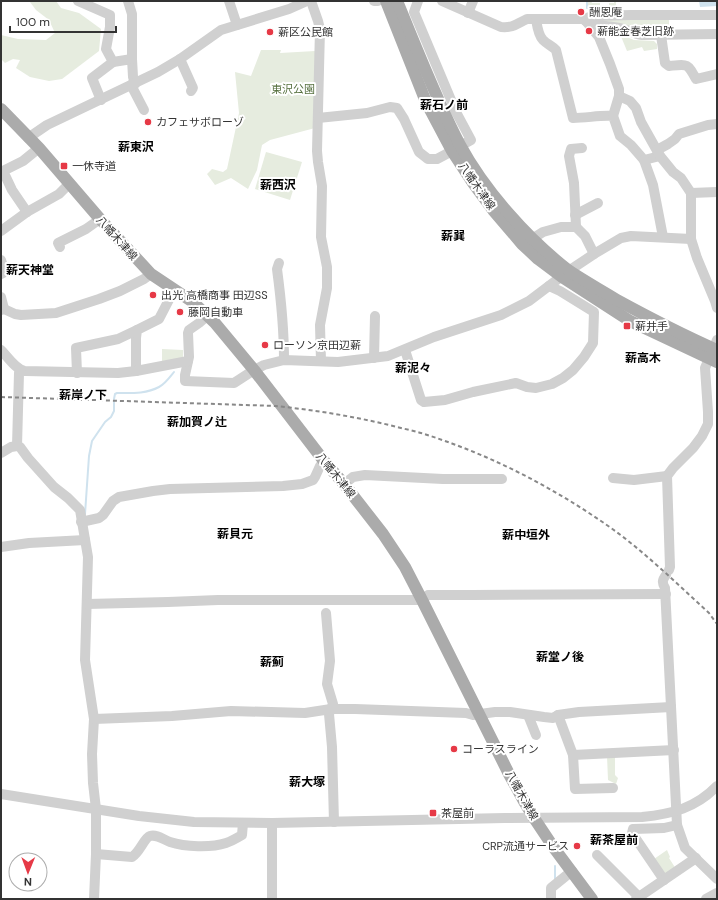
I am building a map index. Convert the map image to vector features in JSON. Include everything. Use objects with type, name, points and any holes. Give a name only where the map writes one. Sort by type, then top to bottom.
[{"type":"main road","name":"八幡木津線","points":[[386,1],[426,102],[456,148],[500,204],[566,274]]},
{"type":"main road","name":"八幡木津線","points":[[397,1],[437,97],[456,148],[473,183],[493,210],[528,249],[538,259],[566,274],[630,321],[715,352]]},
{"type":"main road","name":"八幡木津線","points":[[1,109],[39,148],[100,220],[151,274],[193,302],[215,323],[254,370],[324,461],[383,534],[405,567],[479,714],[534,818],[592,899]]},
{"type":"street","points":[[78,1],[110,15],[110,27],[106,49],[113,62]]},
{"type":"street","points":[[128,1],[132,14],[133,85],[144,110]]},
{"type":"street","points":[[229,1],[236,25]]},
{"type":"street","points":[[28,138],[47,125],[158,72],[180,59],[221,30],[289,9],[307,1]]},
{"type":"street","points":[[311,1],[320,29],[317,151],[322,186],[321,237],[327,267],[327,288],[320,325],[321,361]]},
{"type":"street","points":[[318,118],[367,113],[390,107],[397,108],[419,152],[428,159],[437,159],[471,140],[456,112],[414,12],[418,1]]},
{"type":"street","points":[[442,1],[501,27],[509,28],[527,19],[536,18],[585,20],[600,26],[620,28],[642,35],[717,34]]},
{"type":"street","points":[[468,13],[473,1]]},
{"type":"street","points":[[585,20],[593,16],[717,15]]},
{"type":"street","points":[[536,18],[540,35],[543,40],[556,50],[573,118],[613,116]]},
{"type":"street","points":[[585,20],[599,36],[619,89],[619,96],[613,116],[620,136],[631,144],[644,160],[653,185],[663,237]]},
{"type":"street","points":[[661,35],[665,63],[669,66],[685,64],[689,66],[696,79],[717,74]]},
{"type":"street","points":[[180,59],[193,88],[191,91]]},
{"type":"street","points":[[101,100],[92,78],[113,62],[132,60]]},
{"type":"street","points":[[619,96],[630,102],[636,108],[641,122],[658,153],[673,172],[681,178],[691,193],[691,239],[717,308]]},
{"type":"street","points":[[644,160],[658,153],[679,134],[708,125],[717,124]]},
{"type":"street","points":[[27,212],[12,190],[3,171],[23,161],[39,148]]},
{"type":"street","points":[[582,148],[571,149],[569,156],[574,183],[576,227],[584,236],[594,254]]},
{"type":"street","points":[[1,231],[27,212],[59,194],[69,184]]},
{"type":"street","points":[[691,193],[717,192]]},
{"type":"street","points":[[575,215],[598,203]]},
{"type":"street","points":[[60,247],[58,243],[100,220]]},
{"type":"street","points":[[532,239],[543,232],[562,227],[576,227]]},
{"type":"street","points":[[207,316],[189,330],[188,361],[185,381],[234,383],[264,365],[284,360],[338,362],[388,356],[434,337],[501,315],[529,301],[594,254],[621,238],[631,236],[691,239]]},
{"type":"street","points":[[1,260],[4,269],[3,273],[1,274]]},
{"type":"street","points":[[279,263],[277,269],[283,312],[284,360]]},
{"type":"street","points":[[1,297],[3,310],[14,314],[21,316],[56,313],[99,300],[144,279],[151,274]]},
{"type":"street","points":[[405,350],[421,400],[424,402],[446,400],[473,392],[516,383],[527,387],[536,388],[552,384],[574,370],[593,343],[594,312],[549,286]]},
{"type":"street","points":[[77,372],[76,348],[118,339],[159,319],[174,290]]},
{"type":"street","points":[[374,358],[375,316]]},
{"type":"street","points":[[136,371],[137,330]]},
{"type":"street","points":[[1,350],[21,371],[118,374],[188,361]]},
{"type":"street","points":[[715,352],[705,368],[708,412],[713,423],[667,476],[670,567],[663,579],[663,584],[666,594],[677,825],[685,848],[717,879]]},
{"type":"street","points":[[17,446],[21,371]]},
{"type":"street","points":[[1,453],[11,447],[20,447],[54,487],[76,505],[80,510],[84,522],[88,557],[89,604],[85,660],[97,718],[92,754],[99,854],[94,899]]},
{"type":"street","points":[[84,522],[99,518],[119,497],[133,494],[170,489],[283,486],[302,484],[313,480],[324,461]]},
{"type":"street","points":[[344,484],[353,477],[365,475],[443,479],[502,479]]},
{"type":"street","points":[[614,478],[634,480],[667,476]]},
{"type":"street","points":[[1,547],[29,543],[85,540]]},
{"type":"street","points":[[89,604],[218,600],[422,600],[428,595],[666,594]]},
{"type":"street","points":[[326,612],[330,661],[327,684],[333,704],[329,714],[332,747],[334,822]]},
{"type":"street","points":[[97,718],[172,716],[231,711],[305,713],[331,710],[363,709],[466,713],[473,715],[495,712],[510,712],[553,718],[558,715],[579,712],[671,707]]},
{"type":"street","points":[[528,715],[532,732]]},
{"type":"street","points":[[558,715],[572,755],[575,789],[613,788]]},
{"type":"street","points":[[572,755],[674,750]]},
{"type":"street","points":[[1,794],[139,816],[194,822],[272,823],[505,818],[642,817],[676,812],[697,803],[717,786]]},
{"type":"street","points":[[99,854],[132,857],[136,854],[147,838],[151,836],[157,836],[170,842],[188,846],[213,846],[235,839],[242,835],[243,823]]},
{"type":"street","points":[[272,823],[272,899]]},
{"type":"street","points":[[664,880],[632,833],[633,829],[664,828],[677,825]]},
{"type":"street","points":[[597,854],[637,898],[696,858]]},
{"type":"street","points":[[550,899],[550,888],[572,872]]},
{"type":"street","points":[[706,899],[717,893]]},
{"type":"green space","points":[[56,1],[61,8],[79,13],[101,29],[99,51],[62,79],[49,81],[30,77],[16,68],[20,60],[13,59],[5,63],[1,59],[1,35],[18,39],[46,40],[55,33],[49,20],[36,10],[30,2]]},
{"type":"green space","points":[[588,1],[591,1],[592,3],[600,3],[600,6],[609,6],[609,3],[614,3],[614,1],[616,1],[616,11],[588,12]]},
{"type":"green space","points":[[669,16],[669,25],[667,27],[653,29],[652,33],[591,18]]},
{"type":"green space","points":[[620,34],[634,40],[654,41],[657,44],[657,49],[644,51],[642,47],[627,51]]},
{"type":"green space","name":"東沢公園","points":[[261,50],[281,50],[280,53],[315,51],[315,128],[270,140],[262,145],[257,170],[248,189],[231,178],[215,185],[207,174],[212,169],[223,172],[227,169],[239,113],[235,72],[251,76]]},
{"type":"green space","points":[[266,152],[302,162],[290,200],[255,189]]},
{"type":"green space","points":[[162,349],[183,350],[183,358],[162,364]]},
{"type":"green space","points":[[607,756],[615,756],[615,775],[618,778],[616,784],[608,780]]},
{"type":"green space","points":[[667,850],[670,857],[669,858],[676,869],[668,874],[663,873],[654,859]]},
{"type":"water","points":[[699,1],[717,1],[717,6],[700,7]]},
{"type":"waterway","points":[[587,1],[587,8]]},
{"type":"waterway","points":[[114,399],[115,394],[117,393],[138,393],[159,387],[174,372]]},
{"type":"waterway","points":[[85,514],[89,456],[92,441],[105,422],[111,417],[114,411],[114,401]]},
{"type":"waterway","points":[[555,866],[555,880]]},
{"type":"railway","points":[[1,397],[276,406],[347,416],[421,433],[446,441],[496,461],[543,485],[589,513],[649,558],[709,613],[717,624]]},
{"type":"place","name":"酬恩庵","points":[[581,12]]},
{"type":"place","name":"薪能金春芝旧跡","points":[[589,31]]},
{"type":"place","name":"薪区公民館","points":[[270,32]]},
{"type":"place","name":"カフェサボローゾ","points":[[148,122]]},
{"type":"place","name":"一休寺道","points":[[64,166]]},
{"type":"place","name":"出光 高橋商事 田辺SS","points":[[153,295]]},
{"type":"place","name":"藤岡自動車","points":[[180,312]]},
{"type":"place","name":"薪井手","points":[[627,326]]},
{"type":"place","name":"ローソン京田辺薪","points":[[265,345]]},
{"type":"place","name":"コーラスライン","points":[[454,749]]},
{"type":"place","name":"茶屋前","points":[[433,813]]},
{"type":"place","name":"CRP流通サービス","points":[[577,846]]},
{"type":"district","name":"薪石ノ前","points":[[444,105]]},
{"type":"district","name":"薪東沢","points":[[136,147]]},
{"type":"district","name":"薪西沢","points":[[278,185]]},
{"type":"district","name":"薪巽","points":[[453,236]]},
{"type":"district","name":"薪天神堂","points":[[30,270]]},
{"type":"district","name":"薪高木","points":[[643,358]]},
{"type":"district","name":"薪泥々","points":[[413,368]]},
{"type":"district","name":"薪岸ノ下","points":[[83,395]]},
{"type":"district","name":"薪加賀ノ辻","points":[[197,422]]},
{"type":"district","name":"薪貝元","points":[[235,534]]},
{"type":"district","name":"薪中垣外","points":[[526,535]]},
{"type":"district","name":"薪堂ノ後","points":[[560,657]]},
{"type":"district","name":"薪薊","points":[[272,662]]},
{"type":"district","name":"薪大塚","points":[[307,782]]},
{"type":"district","name":"薪茶屋前","points":[[614,840]]}]
